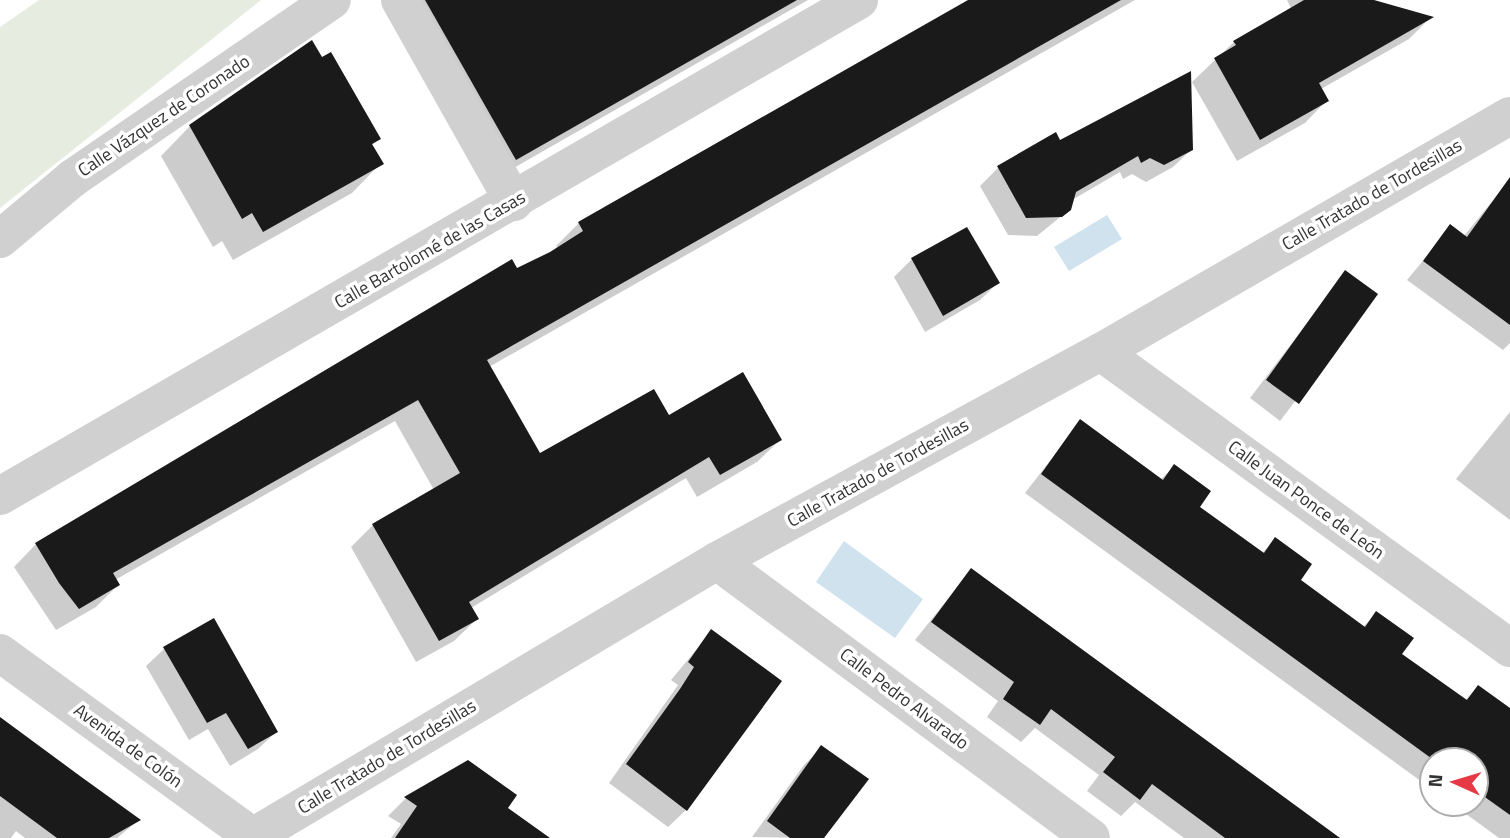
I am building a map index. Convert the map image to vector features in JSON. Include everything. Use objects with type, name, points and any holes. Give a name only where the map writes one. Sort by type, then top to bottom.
[{"type":"street","name":"Calle Vázquez de Coronado","points":[[0,239],[73,178],[332,0]]},
{"type":"street","points":[[400,0],[514,202]]},
{"type":"street","name":"Calle Bartolomé de las Casas","points":[[0,496],[514,202],[859,0]]},
{"type":"street","name":"Calle Tratado de Tordesillas","points":[[253,838],[717,561],[1101,352],[1510,116]]},
{"type":"street","name":"Calle Juan Ponce de León","points":[[1101,352],[1510,648]]},
{"type":"street","name":"Calle Pedro Alvarado","points":[[717,561],[1091,838]]},
{"type":"street","name":"Avenida de Colón","points":[[0,653],[253,838]]},
{"type":"shaded area","points":[[39,0],[261,0],[0,208],[0,27]]},
{"type":"water","points":[[1107,215],[1122,239],[1069,271],[1054,247]]},
{"type":"water","points":[[844,541],[923,599],[895,638],[816,582]]},
{"type":"building","points":[[425,0],[797,0],[516,160]]},
{"type":"building","points":[[968,0],[1121,0],[487,360],[540,453],[654,389],[669,415],[743,372],[782,440],[720,475],[709,457],[469,602],[479,619],[439,641],[372,524],[460,473],[418,400],[113,573],[120,585],[79,609],[59,583],[35,543],[512,259],[517,268],[550,252],[583,231],[578,222]]},
{"type":"building","points":[[1304,0],[1374,0],[1434,17],[1319,83],[1329,101],[1260,140],[1214,58],[1236,45],[1233,41]]},
{"type":"building","points":[[312,40],[322,57],[331,52],[381,139],[372,144],[384,164],[263,232],[252,213],[242,219],[189,125]]},
{"type":"building","points":[[1191,71],[1193,150],[1164,165],[1150,158],[1141,163],[1138,156],[1076,192],[1071,210],[1062,217],[1026,218],[997,166],[1056,132],[1060,140]]},
{"type":"building","points":[[1510,177],[1510,325],[1423,261],[1450,224],[1467,237]]},
{"type":"building","points":[[967,227],[1000,283],[943,316],[911,258]]},
{"type":"building","points":[[1345,270],[1378,294],[1299,404],[1266,380]]},
{"type":"building","points":[[1080,419],[1163,480],[1174,464],[1211,491],[1200,507],[1264,553],[1275,537],[1312,564],[1301,580],[1365,627],[1376,611],[1414,638],[1402,654],[1467,700],[1478,685],[1510,708],[1510,815],[1489,800],[1489,747],[1419,747],[1419,749],[1041,474]]},
{"type":"building","points":[[971,568],[1340,838],[1225,838],[1152,784],[1140,800],[1103,772],[1115,757],[1051,709],[1040,725],[1003,699],[1014,682],[931,622]]},
{"type":"building","points":[[214,618],[278,732],[248,749],[226,713],[207,723],[163,647]]},
{"type":"building","points":[[711,629],[782,681],[687,811],[626,764],[694,667],[688,662]]},
{"type":"building","points":[[0,717],[141,820],[109,838],[57,838],[0,796]]},
{"type":"building","points":[[821,745],[869,779],[824,838],[790,838],[767,821]]},
{"type":"building","points":[[468,760],[517,795],[508,808],[550,838],[395,838],[417,806],[404,797]]}]
